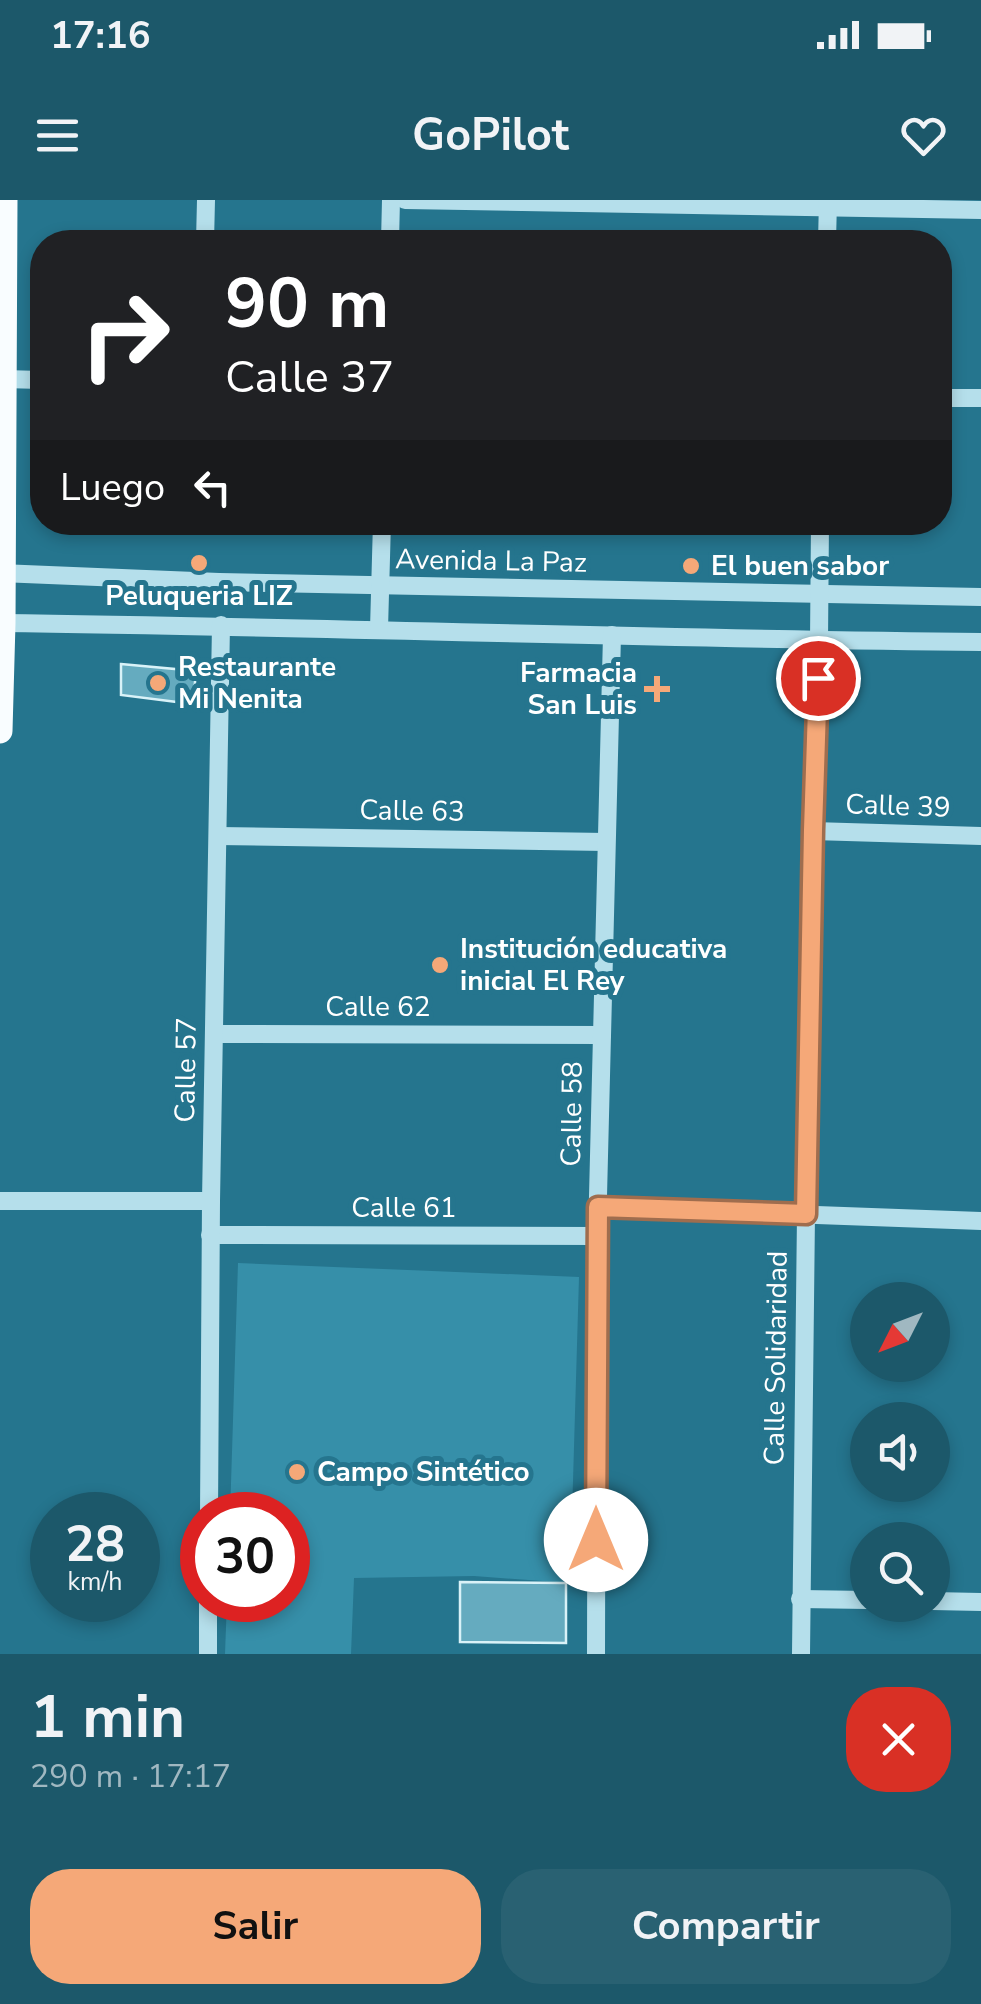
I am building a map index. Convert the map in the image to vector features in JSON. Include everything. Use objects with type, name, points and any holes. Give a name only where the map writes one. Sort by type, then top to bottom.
[{"type":"main road","points":[[0,732],[5,200]]},
{"type":"street","points":[[205,230],[206,200]]},
{"type":"street","points":[[391,230],[392,200]]},
{"type":"street","points":[[406,200],[828,204],[981,210]]},
{"type":"street","points":[[827,230],[828,204]]},
{"type":"street","points":[[3,379],[30,380]]},
{"type":"street","points":[[952,398],[981,398]]},
{"type":"street","points":[[379,630],[382,535]]},
{"type":"street","name":"Calle Solidaridad","points":[[801,1654],[820,535]]},
{"type":"street","name":"Avenida La Paz","points":[[1,573],[219,582],[981,597]]},
{"type":"street","points":[[1,623],[981,642]]},
{"type":"street","name":"Calle 57","points":[[209,1492],[221,625]]},
{"type":"street","name":"Calle 58","points":[[596,1654],[597,1236],[612,635]]},
{"type":"street","name":"Calle 39","points":[[813,830],[981,836]]},
{"type":"street","name":"Calle 63","points":[[218,836],[606,842]]},
{"type":"street","name":"Calle 62","points":[[214,1034],[602,1034]]},
{"type":"street","points":[[0,1201],[211,1201]]},
{"type":"street","points":[[598,1207],[981,1221]]},
{"type":"street","name":"Calle 61","points":[[210,1235],[597,1236]]},
{"type":"street","points":[[800,1599],[850,1600]]},
{"type":"street","points":[[950,1601],[981,1602]]},
{"type":"street","points":[[208,1622],[208,1654]]},
{"type":"shaded area","points":[[238,1263],[579,1277],[570,1583],[474,1576],[354,1578],[351,1654],[225,1654],[226,1622],[310,1622],[310,1492],[231,1492]]},
{"type":"building","name":"Restaurante Mi Nenita","points":[[121,664],[196,671],[193,704],[121,695]]},
{"type":"building","points":[[460,1582],[566,1583],[566,1643],[460,1642]]},
{"type":"place","name":"Peluqueria LIZ","points":[[199,563]]},
{"type":"place","name":"El buen sabor","points":[[691,566]]},
{"type":"place","name":"Restaurante Mi Nenita","points":[[158,683]]},
{"type":"place","name":"Farmacia San Luis","points":[[657,689]]},
{"type":"place","name":"Institución educativa inicial El Rey","points":[[440,965]]},
{"type":"place","name":"Campo Sintético","points":[[297,1472]]},
{"type":"route","points":[[596,1540],[598,1207],[806,1214],[818,678]]}]
